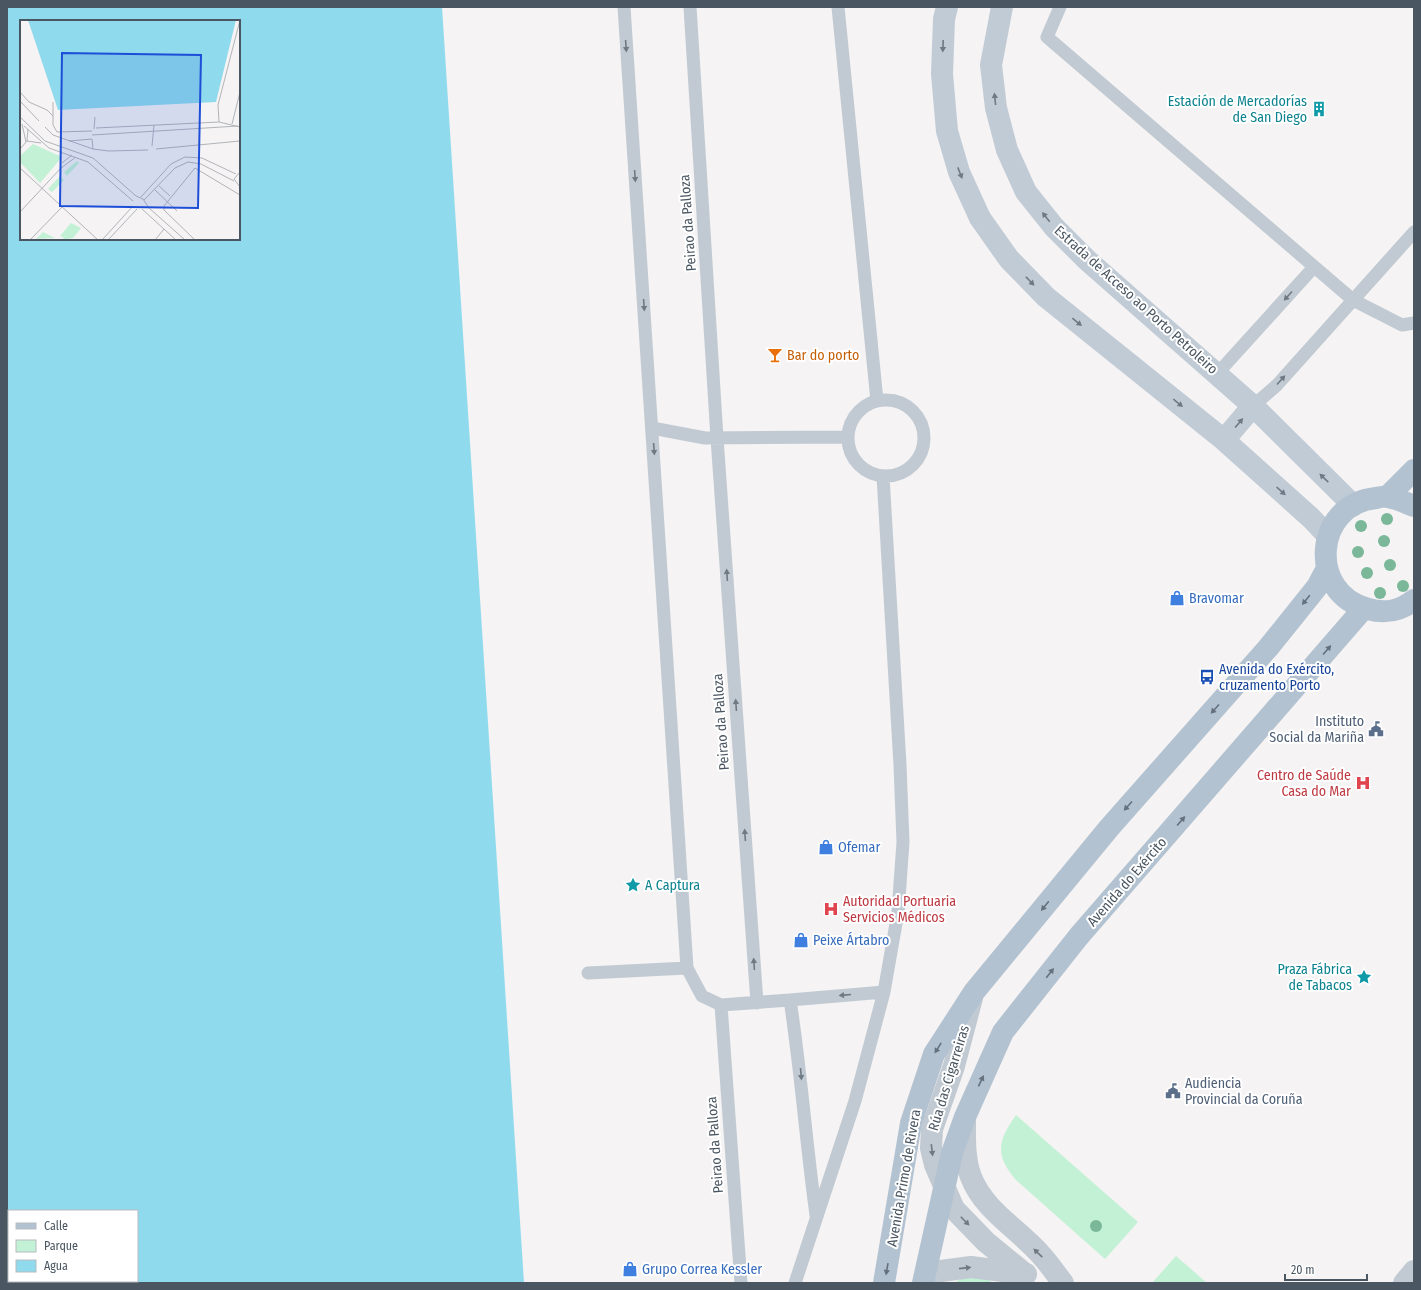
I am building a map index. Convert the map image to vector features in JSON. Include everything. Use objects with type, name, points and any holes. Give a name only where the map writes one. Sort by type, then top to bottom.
[{"type":"main road","points":[[947,7],[944,19],[942,74],[947,132],[959,172],[980,218],[1009,259],[1046,297],[1224,440],[1311,518],[1328,536]]},
{"type":"main road","name":"Estrada de Acceso ao Porto Petroleiro","points":[[1002,7],[991,65],[996,108],[1007,150],[1026,192],[1054,227],[1087,260],[1253,406],[1353,505]]},
{"type":"main road","points":[[1224,440],[1253,406]]},
{"type":"main road","points":[[1388,497],[1414,470]]},
{"type":"main road","points":[[1411,607],[1385,612],[1364,608],[1348,600],[1336,589],[1327,568],[1325,550],[1328,536],[1339,516],[1353,505],[1367,499],[1388,497],[1414,506]]},
{"type":"main road","points":[[974,992],[1109,828],[1268,648],[1317,587],[1327,568]]},
{"type":"main road","name":"Avenida do Exército","points":[[944,1188],[952,1153],[965,1117],[1008,1026],[1080,936],[1364,608]]},
{"type":"main road","name":"Avenida Primo de Rivera","points":[[884,1283],[911,1123],[934,1054],[974,992]]},
{"type":"main road","points":[[924,1278],[944,1188]]},
{"type":"street","name":"Rúa das Cigarreiras","points":[[974,992],[954,1066],[932,1129],[931,1148],[934,1165],[954,1209],[986,1242],[1024,1273]]},
{"type":"street","name":"Rúa das Cigarreiras","points":[[965,1117],[965,1154],[972,1178],[982,1197],[1042,1256],[1063,1283]]},
{"type":"street","name":"Rúa das Cigarreiras","points":[[924,1278],[971,1267],[1024,1273],[1057,1283]]},
{"type":"street","points":[[1404,1283],[1414,1271]]},
{"type":"lane","points":[[624,7],[687,968],[702,996],[721,1005],[884,992]]},
{"type":"lane","name":"Peirao da Palloza","points":[[690,7],[717,438],[757,1003]]},
{"type":"lane","points":[[838,7],[877,401]]},
{"type":"lane","points":[[1060,7],[1047,37],[1353,300],[1402,325],[1414,324]]},
{"type":"lane","points":[[1253,406],[1277,384],[1414,232]]},
{"type":"lane","points":[[1217,374],[1314,267]]},
{"type":"lane","points":[[894,400],[905,405],[916,415],[924,434],[922,447],[917,459],[907,469],[896,474],[882,476],[866,470],[856,462],[850,450],[848,437],[850,424],[857,413],[864,406],[877,401],[894,400]]},
{"type":"lane","points":[[652,428],[705,438],[848,437]]},
{"type":"lane","points":[[795,1283],[855,1101],[884,992],[898,912],[902,842],[899,757],[882,476]]},
{"type":"lane","points":[[588,973],[687,968]]},
{"type":"lane","points":[[790,1000],[800,1061],[808,1158],[816,1219]]},
{"type":"lane","name":"Peirao da Palloza","points":[[721,1005],[741,1283]]},
{"type":"green space","points":[[1016,1115],[1138,1222],[1105,1259],[1016,1180],[1004,1163],[1001,1148],[1002,1140],[1005,1132]]},
{"type":"green space","points":[[1176,1256],[1207,1283],[1152,1283]]},
{"type":"green space","points":[[967,1275],[983,1275],[993,1283],[954,1283]]},
{"type":"water","points":[[7,7],[442,7],[524,1283],[7,1283]]},
{"type":"place","name":"Estación de Mercadorías de San Diego","points":[[1319,109]]},
{"type":"place","name":"Bar do porto","points":[[775,355]]},
{"type":"place","name":"Bravomar","points":[[1177,598]]},
{"type":"place","name":"Avenida do Exército, cruzamento Porto","points":[[1207,677]]},
{"type":"place","name":"Instituto Social da Mariña","points":[[1376,729]]},
{"type":"place","name":"Centro de Saúde Casa do Mar","points":[[1363,783]]},
{"type":"place","name":"Ofemar","points":[[826,847]]},
{"type":"place","name":"A Captura","points":[[633,885]]},
{"type":"place","name":"Autoridad Portuaria Servicios Médicos","points":[[831,909]]},
{"type":"place","name":"Peixe Ártabro","points":[[801,940]]},
{"type":"place","name":"Praza Fábrica de Tabacos","points":[[1364,977]]},
{"type":"place","name":"Audiencia Provincial da Coruña","points":[[1173,1091]]},
{"type":"place","name":"Grupo Correa Kessler","points":[[630,1269]]}]
